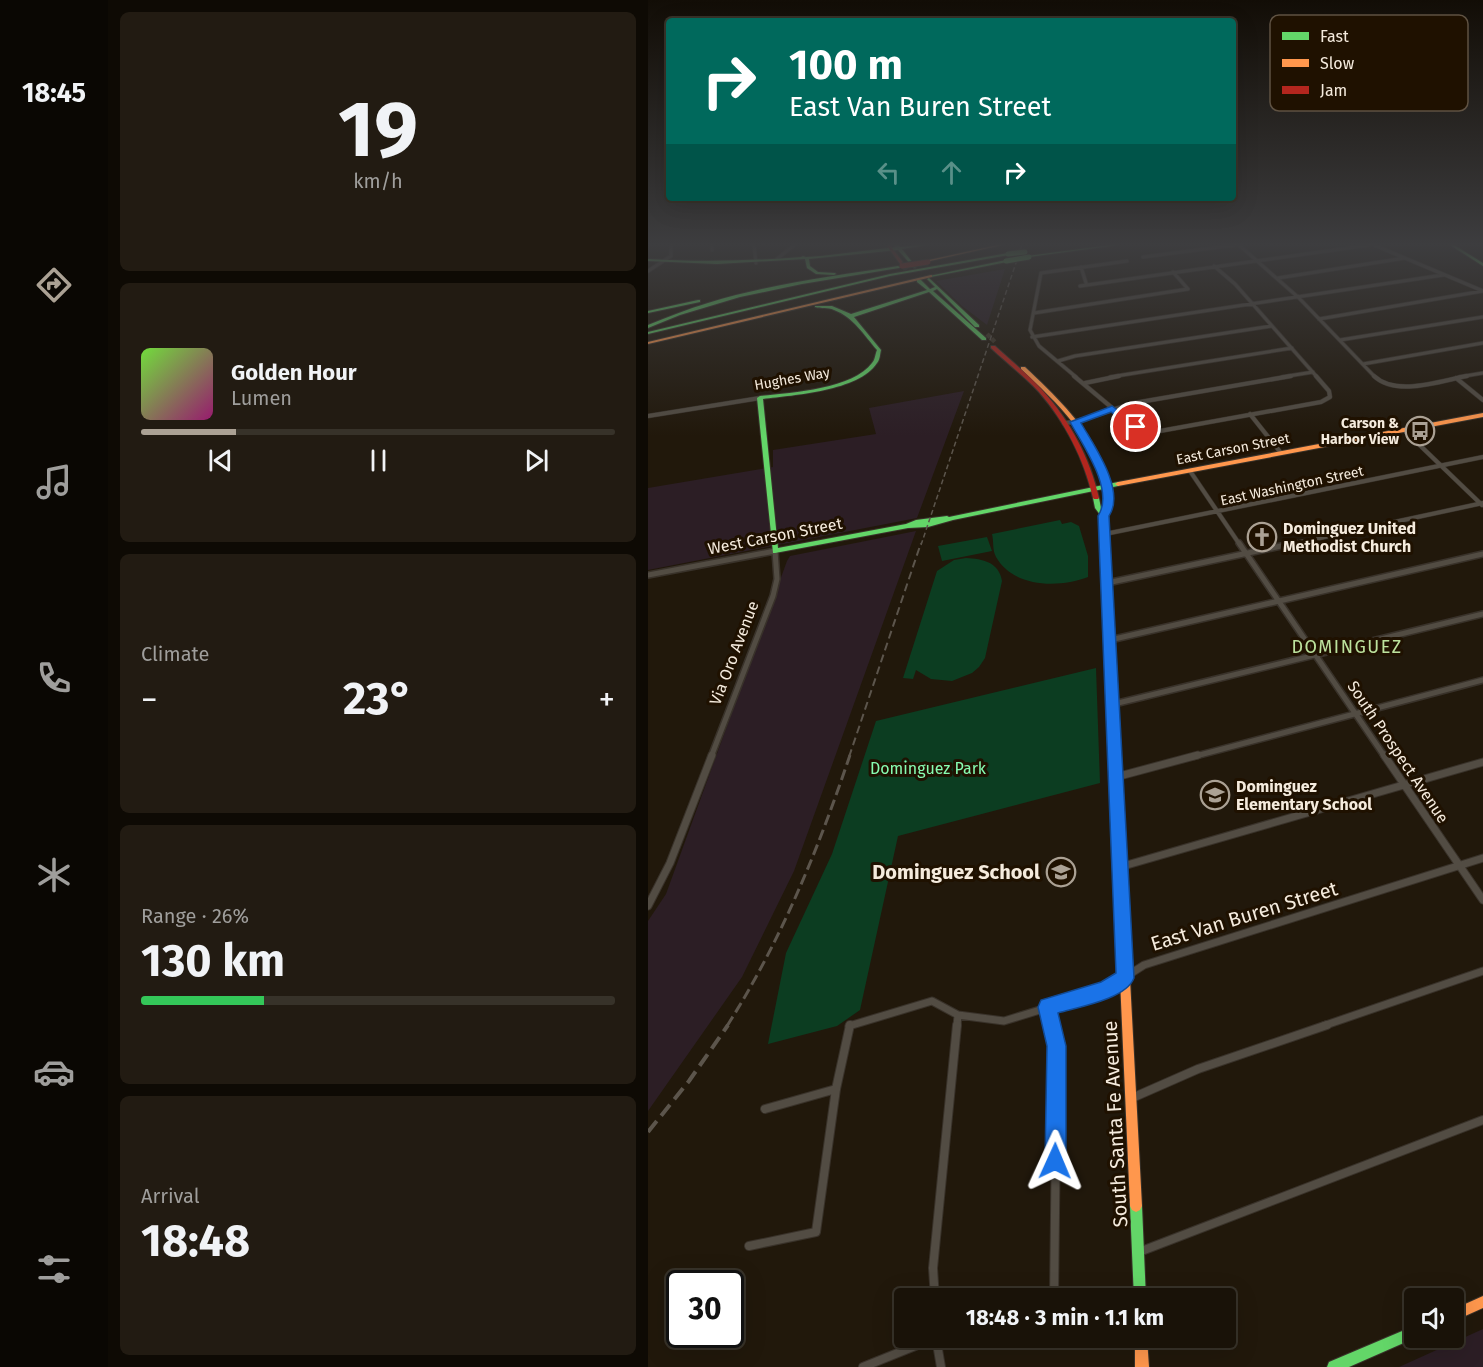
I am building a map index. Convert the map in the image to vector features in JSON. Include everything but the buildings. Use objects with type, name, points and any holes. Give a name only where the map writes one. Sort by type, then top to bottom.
[{"type":"main road","points":[[648,328],[674,315],[693,309]]},
{"type":"main road","points":[[648,336],[755,309]]},
{"type":"main road","points":[[648,336],[765,309]]},
{"type":"main road","points":[[648,343],[793,309]]},
{"type":"main road","points":[[776,313],[807,309]]},
{"type":"main road","points":[[834,309],[851,316],[873,309]]},
{"type":"main road","points":[[848,309],[851,316]]},
{"type":"main road","points":[[955,309],[986,337]]},
{"type":"main road","points":[[648,328],[739,313]]},
{"type":"main road","name":"Hughes Way","points":[[760,398],[840,384],[860,377],[873,368],[878,361],[879,350],[851,316]]},
{"type":"main road","name":"South Santa Fe Avenue","points":[[1104,516],[1109,508],[1107,487],[1098,463],[1075,422],[1056,399],[995,345],[1046,397],[1065,423],[1097,489],[1098,508],[1104,516],[1140,1288]]},
{"type":"main road","name":"Via Oro Avenue","points":[[760,398],[775,551]]},
{"type":"main road","name":"East Carson Street","points":[[952,518],[1483,415]]},
{"type":"main road","name":"West Carson Street","points":[[775,551],[908,526],[923,520],[952,518]]},
{"type":"main road","points":[[1464,1311],[1483,1302]]},
{"type":"main road","points":[[1335,1367],[1404,1336]]},
{"type":"main road","points":[[1141,1348],[1142,1367]]},
{"type":"street","points":[[1035,309],[1030,330],[1032,337],[1112,409],[1136,427],[1148,431],[1321,402],[1330,397],[1329,391],[1258,309]]},
{"type":"street","points":[[1034,313],[1063,309]]},
{"type":"street","points":[[1032,337],[1222,309]]},
{"type":"street","points":[[1309,309],[1363,364],[1387,385],[1399,388],[1483,373]]},
{"type":"street","points":[[1319,319],[1379,309]]},
{"type":"street","points":[[1340,340],[1483,317]]},
{"type":"street","points":[[1058,361],[1075,356],[1272,326]]},
{"type":"street","points":[[1363,364],[1483,343]]},
{"type":"street","points":[[1085,383],[1292,348]]},
{"type":"street","points":[[1065,423],[1075,422],[1134,403],[1313,372]]},
{"type":"street","points":[[1456,378],[1483,400]]},
{"type":"street","name":"Hughes Way","points":[[648,416],[760,398]]},
{"type":"street","points":[[1250,414],[1281,453]]},
{"type":"street","points":[[1404,430],[1482,504]]},
{"type":"street","name":"East Washington Street","points":[[1105,534],[1483,458]]},
{"type":"street","name":"South Prospect Avenue","points":[[1190,471],[1483,900]]},
{"type":"street","points":[[1107,583],[1482,504]]},
{"type":"street","name":"West Carson Street","points":[[648,575],[775,551]]},
{"type":"street","name":"Via Oro Avenue","points":[[648,906],[670,863],[769,607],[777,579],[775,551]]},
{"type":"street","points":[[1110,640],[1483,554]]},
{"type":"street","points":[[1114,704],[1483,614]]},
{"type":"street","points":[[1116,777],[1483,680]]},
{"type":"street","points":[[1119,867],[1483,762]]},
{"type":"street","name":"East Van Buren Street","points":[[836,1089],[849,1024],[932,1000],[958,1015],[1004,1022],[1105,990],[1144,965],[1483,858]]},
{"type":"street","points":[[1132,1098],[1198,1070],[1483,971]]},
{"type":"street","points":[[1047,1007],[1057,1046],[1054,1288]]},
{"type":"street","points":[[934,1288],[933,1268],[958,1015]]},
{"type":"street","points":[[749,1246],[816,1233],[836,1089],[765,1109]]},
{"type":"street","points":[[1139,1252],[1483,1120]]},
{"type":"street","points":[[862,1367],[910,1348]]},
{"type":"street","points":[[937,1348],[941,1367]]},
{"type":"shaded area","points":[[966,309],[992,309],[987,325]]},
{"type":"shaded area","points":[[964,391],[917,518],[648,570],[648,488],[773,467],[773,450],[876,434],[869,408]]},
{"type":"shaded area","points":[[916,531],[794,871],[742,977],[648,1111],[648,921],[666,894],[787,561],[790,556]]},
{"type":"shaded area","points":[[1483,1329],[1483,1367],[1399,1367],[1441,1348],[1464,1348],[1464,1338]]},
{"type":"green space","points":[[1060,520],[1062,524],[1071,522],[1079,526],[1088,556],[1088,577],[1064,583],[1038,583],[1014,575],[996,557],[992,534]]},
{"type":"green space","points":[[987,537],[992,551],[942,561],[938,546]]},
{"type":"green space","points":[[978,559],[994,566],[1002,581],[985,658],[972,673],[952,681],[931,679],[916,670],[913,679],[903,678],[937,571],[954,560]]},
{"type":"green space","name":"Dominguez Park","points":[[1096,668],[1100,783],[898,836],[860,1010],[837,1026],[768,1044],[786,953],[832,854],[876,721]]},
{"type":"tunnel","points":[[987,334],[996,343]]},
{"type":"railway","points":[[921,545],[1001,309]]},
{"type":"railway","points":[[849,757],[921,543]]},
{"type":"railway","points":[[727,1026],[764,961],[797,894],[850,755]]},
{"type":"railway","points":[[648,1132],[689,1081],[728,1025]]},
{"type":"traffic: fast","points":[[648,312],[663,309]]},
{"type":"traffic: fast","points":[[648,327],[694,309]]},
{"type":"traffic: fast","points":[[648,333],[749,309]]},
{"type":"traffic: fast","points":[[836,309],[851,316]]},
{"type":"traffic: fast","points":[[873,309],[851,316],[879,350],[875,363],[866,372],[839,385],[760,398],[775,551],[908,526],[928,525],[1118,484]]},
{"type":"traffic: fast","points":[[950,309],[984,339]]},
{"type":"traffic: fast","points":[[959,309],[977,326]]},
{"type":"traffic: fast","points":[[1096,498],[1098,508],[1104,516],[1125,979]]},
{"type":"traffic: fast","points":[[908,526],[916,522],[947,518]]},
{"type":"traffic: fast","points":[[1136,1206],[1140,1288]]},
{"type":"traffic: fast","points":[[1334,1367],[1404,1336]]},
{"type":"traffic: slow","points":[[648,343],[792,309]]},
{"type":"traffic: slow","points":[[1023,368],[1069,415],[1096,454],[1104,475],[1107,495],[1104,516]]},
{"type":"traffic: slow","points":[[1118,484],[1483,415]]},
{"type":"traffic: slow","points":[[1125,979],[1136,1206]]},
{"type":"traffic: slow","points":[[1464,1311],[1483,1302]]},
{"type":"traffic: slow","points":[[1141,1348],[1142,1367]]},
{"type":"traffic: jam","points":[[993,347],[1035,385],[1063,421],[1084,459],[1096,498]]},
{"type":"place","name":"Carson & Harbor View","points":[[1420,431]]},
{"type":"place","name":"Dominguez United Methodist Church","points":[[1262,537]]},
{"type":"place","name":"Dominguez Elementary School","points":[[1215,795]]},
{"type":"place","name":"Dominguez School","points":[[1061,872]]},
{"type":"district","name":"DOMINGUEZ","points":[[1347,647]]},
{"type":"route","points":[[1055,1161],[1057,1046],[1047,1007],[1105,990],[1125,978],[1104,516],[1109,508],[1104,476],[1075,422],[1112,409],[1136,427]]}]
